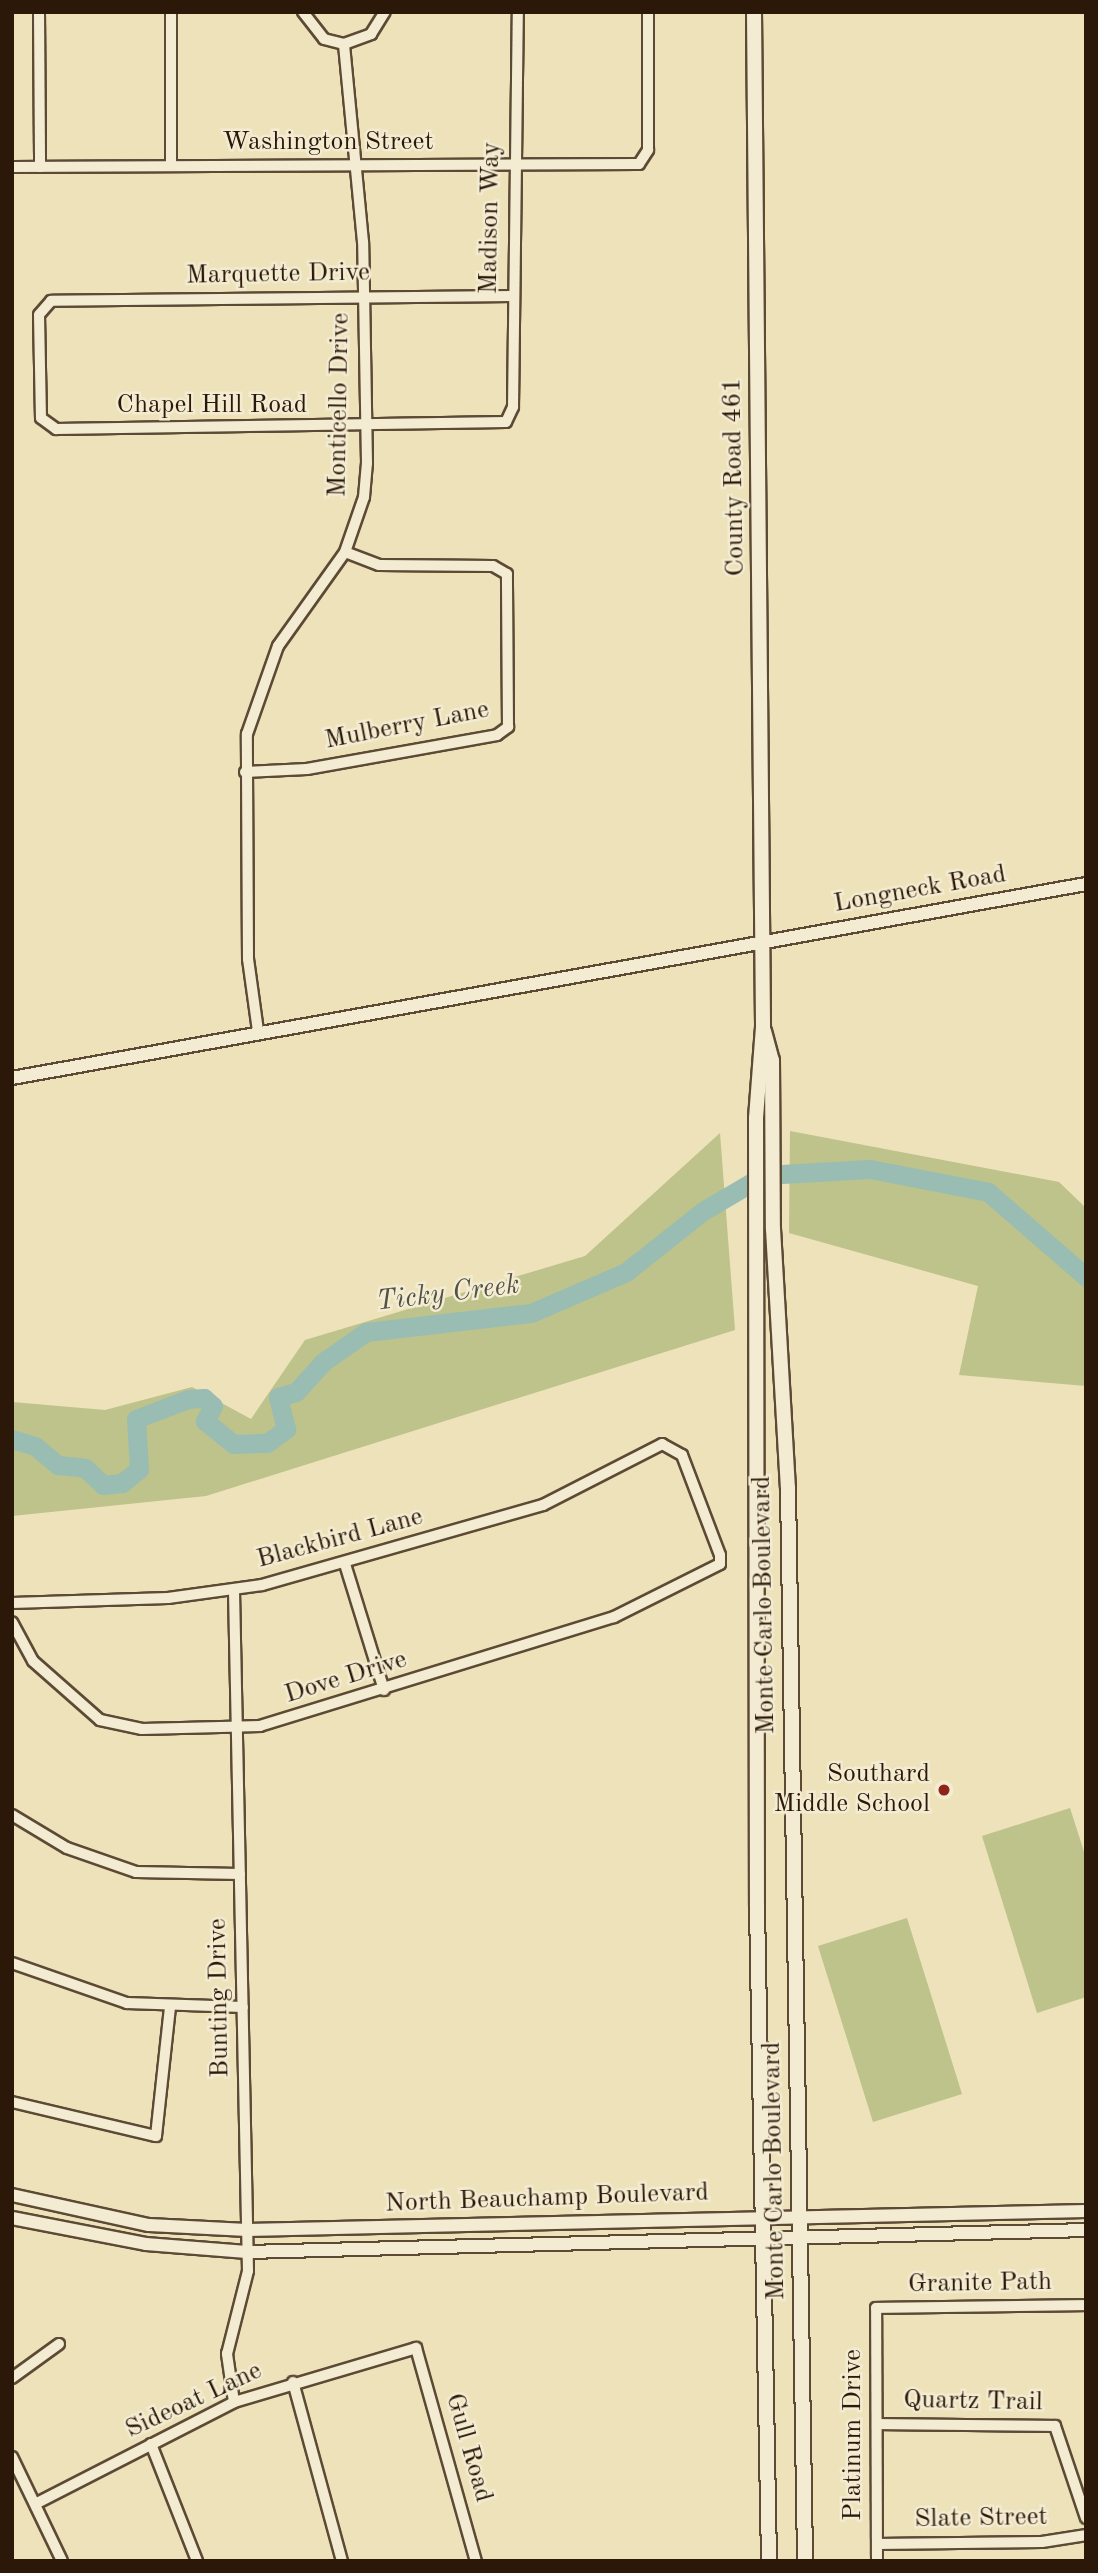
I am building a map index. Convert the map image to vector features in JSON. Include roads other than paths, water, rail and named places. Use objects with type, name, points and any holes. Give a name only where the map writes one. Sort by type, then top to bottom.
[{"type":"main road","name":"County Road 461","points":[[754,12],[762,940]]},
{"type":"main road","name":"Monte Carlo Boulevard","points":[[762,940],[763,1027],[756,1118],[757,1906],[767,2216],[769,2561]]},
{"type":"main road","name":"Monte Carlo Boulevard","points":[[763,1027],[772,1060],[773,1228],[788,1488],[805,2561]]},
{"type":"street","points":[[39,12],[40,166]]},
{"type":"street","points":[[171,12],[171,166]]},
{"type":"street","points":[[303,12],[324,39],[344,44],[371,34],[385,12]]},
{"type":"street","name":"Madison Way","points":[[506,422],[513,407],[513,165],[519,12]]},
{"type":"street","name":"Washington Street","points":[[12,167],[513,165],[643,160],[648,12]]},
{"type":"street","name":"Monticello Drive","points":[[258,1031],[248,959],[245,772],[264,673],[345,552],[364,497],[367,429],[365,297],[344,44]]},
{"type":"street","name":"Marquette Drive","points":[[44,424],[39,315],[44,304],[513,296]]},
{"type":"street","name":"Chapel Hill Road","points":[[44,424],[367,429],[506,422]]},
{"type":"street","name":"Mulberry Lane","points":[[245,772],[307,769],[497,735],[508,727],[507,574],[494,566],[379,565],[345,552]]},
{"type":"street","name":"Longneck Road","points":[[12,1078],[258,1031],[1086,884]]},
{"type":"street","name":"Dove Drive","points":[[12,1622],[33,1661],[100,1720],[142,1729],[277,1723],[614,1617],[720,1564],[682,1455],[663,1444]]},
{"type":"street","name":"Blackbird Lane","points":[[12,1603],[234,1589],[345,1564],[543,1505],[663,1444]]},
{"type":"street","points":[[345,1564],[384,1690]]},
{"type":"street","name":"Bunting Drive","points":[[234,1589],[247,2230],[246,2295],[225,2370],[234,2402]]},
{"type":"street","points":[[12,1815],[67,1849],[136,1872],[240,1874]]},
{"type":"street","points":[[12,1963],[84,1992],[170,2008],[243,2007]]},
{"type":"street","points":[[12,2102],[156,2136],[170,2008]]},
{"type":"street","name":"North Beauchamp Boulevard","points":[[12,2195],[149,2225],[247,2230],[767,2216],[1086,2211]]},
{"type":"street","name":"North Beauchamp Boulevard","points":[[12,2218],[146,2244],[247,2252],[1086,2230]]},
{"type":"street","name":"Granite Path","points":[[876,2308],[1086,2305]]},
{"type":"street","name":"Platinum Drive","points":[[876,2308],[877,2561]]},
{"type":"street","points":[[12,2378],[59,2344]]},
{"type":"street","name":"Sideoat Lane","points":[[39,2502],[234,2402],[293,2382],[416,2348]]},
{"type":"street","name":"Gull Road","points":[[416,2348],[476,2561]]},
{"type":"street","points":[[293,2382],[342,2561]]},
{"type":"street","name":"Quartz Trail","points":[[878,2424],[1055,2426],[1086,2518]]},
{"type":"street","points":[[151,2444],[197,2561]]},
{"type":"street","points":[[12,2458],[39,2502],[62,2561]]},
{"type":"street","name":"Slate Street","points":[[877,2544],[1042,2542],[1086,2535]]},
{"type":"waterway","name":"Ticky Creek","points":[[12,1439],[35,1446],[58,1465],[85,1468],[103,1485],[122,1483],[139,1469],[136,1419],[188,1399],[204,1398],[213,1406],[205,1421],[233,1444],[267,1443],[286,1429],[278,1397],[296,1392],[323,1362],[366,1332],[531,1313],[626,1272],[703,1211],[764,1175],[870,1169],[988,1192],[1086,1277]]},
{"type":"place","name":"Southard Middle School","points":[[944,1790]]}]
